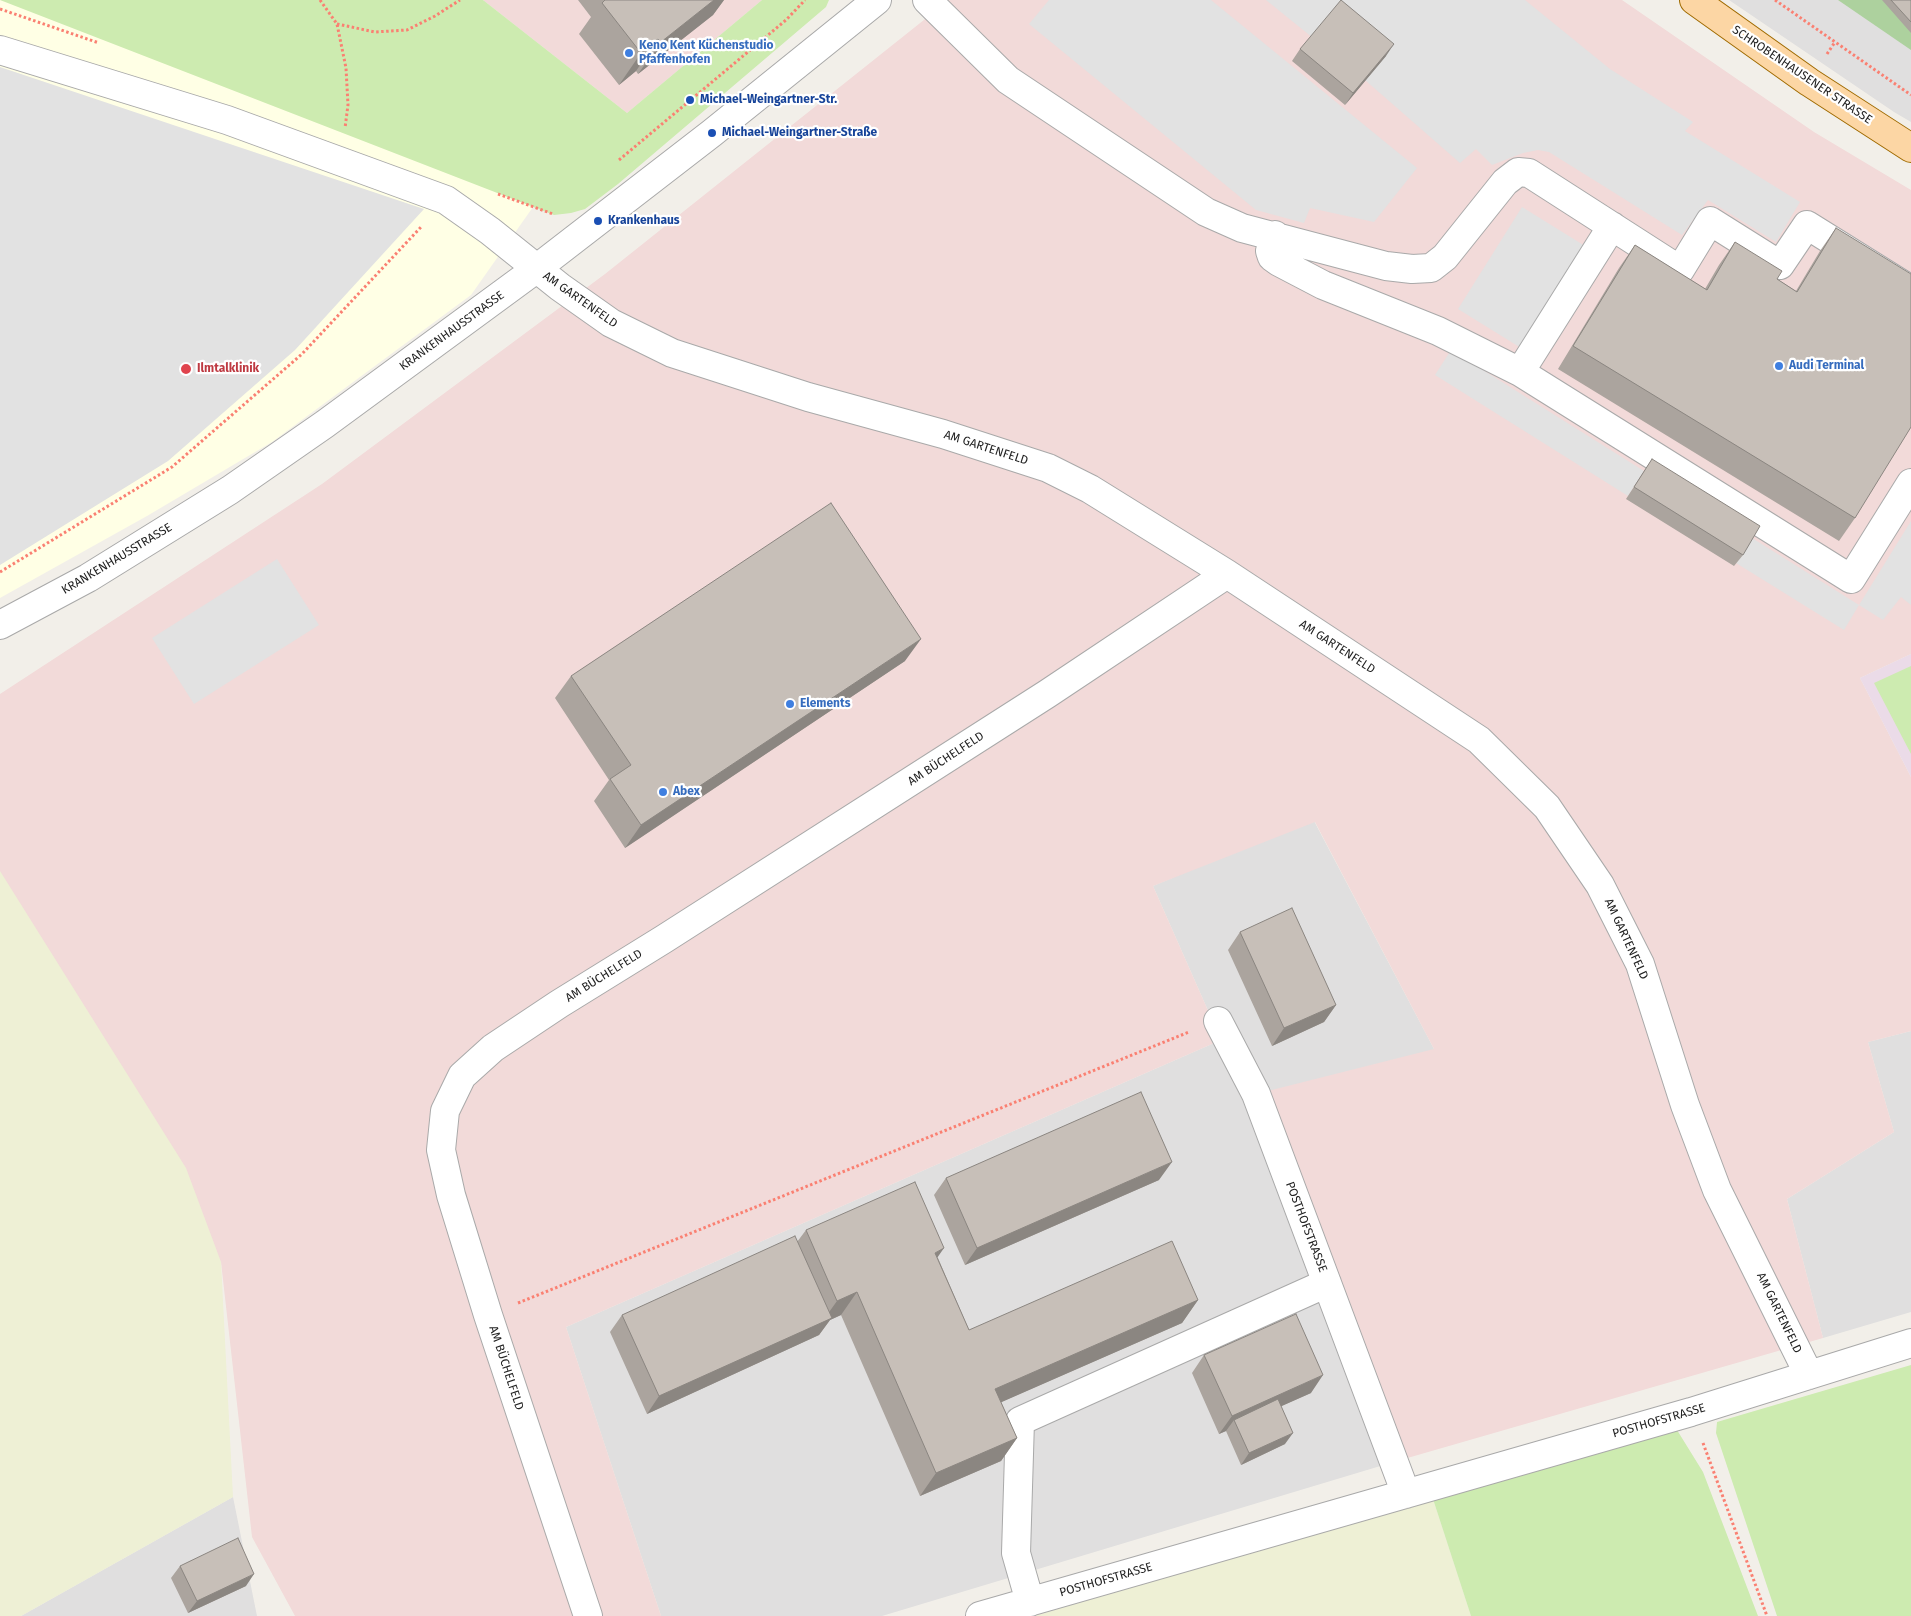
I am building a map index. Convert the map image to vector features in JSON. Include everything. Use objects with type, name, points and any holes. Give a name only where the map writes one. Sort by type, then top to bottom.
[{"type":"main road","name":"SCHROBENHAUSENER STRASSE","points":[[1694,0],[1809,82],[1911,148]]},
{"type":"street","name":"KRANKENHAUSSTRASSE","points":[[0,625],[88,578],[230,490],[460,326],[536,269],[712,133],[877,0]]},
{"type":"street","points":[[927,0],[1008,80],[1206,212],[1242,228],[1275,235],[1386,266],[1412,269],[1431,268],[1445,257],[1504,182],[1518,172],[1530,172],[1680,270],[1710,221],[1780,265],[1807,225],[1911,290]]},
{"type":"street","name":"AM GARTENFELD","points":[[0,50],[227,120],[446,200],[490,231],[536,269],[611,323],[672,353],[808,397],[942,434],[1048,468],[1090,488],[1227,574],[1479,740],[1547,806],[1600,885],[1640,964],[1685,1105],[1717,1190],[1809,1375]]},
{"type":"street","points":[[1520,372],[1612,226]]},
{"type":"street","points":[[1275,235],[1270,251],[1272,257],[1279,262],[1323,285],[1438,331],[1520,372],[1851,579],[1911,484]]},
{"type":"street","name":"AM BÜCHELFELD","points":[[588,1616],[488,1315],[451,1195],[441,1150],[445,1111],[462,1076],[493,1048],[559,1004],[1047,694],[1227,574]]},
{"type":"street","name":"POSTHOFSTRASSE","points":[[1218,1021],[1256,1094],[1406,1494]]},
{"type":"street","points":[[1030,1602],[1016,1553],[1020,1421],[1327,1283]]},
{"type":"street","name":"POSTHOFSTRASSE","points":[[980,1616],[1691,1412],[1911,1343]]},
{"type":"path","points":[[320,0],[337,24],[346,68],[348,105],[344,134]]},
{"type":"path","points":[[337,24],[375,32],[407,30],[435,16],[460,0]]},
{"type":"path","points":[[615,164],[786,20],[805,0]]},
{"type":"path","points":[[1775,0],[1911,95]]},
{"type":"path","points":[[491,192],[554,215]]},
{"type":"path","points":[[0,572],[172,467],[302,354],[446,200]]},
{"type":"path","points":[[488,1315],[1218,1021]]},
{"type":"path","points":[[1691,1412],[1768,1616]]},
{"type":"shaded area","name":"Ilmtalklinik","points":[[0,0],[483,0],[557,178],[533,207],[471,295],[272,442],[147,516],[0,598]]},
{"type":"shaded area","points":[[483,0],[762,0],[627,113]]},
{"type":"shaded area","points":[[949,0],[1622,0],[1814,132],[1911,190],[1911,654],[1860,678],[1911,777],[1911,1031],[1868,1042],[1894,1132],[1787,1199],[1823,1338],[1397,1461],[1256,1094],[1434,1049],[1315,822],[1153,886],[1221,1040],[566,1327],[661,1616],[295,1616],[252,1537],[221,1262],[0,935],[0,694],[322,484],[605,274]]},
{"type":"shaded area","points":[[1049,0],[1211,0],[1417,168],[1374,222],[1310,208],[1304,223],[1256,210],[1029,24]]},
{"type":"shaded area","points":[[1266,0],[1525,0],[1610,69],[1693,122],[1685,131],[1800,202],[1776,242],[1708,200],[1682,235],[1549,152],[1538,150],[1523,153],[1492,165],[1476,149],[1460,163],[1365,80]]},
{"type":"shaded area","points":[[1729,0],[1911,0],[1911,122],[1894,112]]},
{"type":"shaded area","points":[[0,67],[424,209],[295,350],[168,461],[0,565]]},
{"type":"shaded area","points":[[1522,207],[1585,246],[1521,348],[1458,309]]},
{"type":"shaded area","points":[[1451,350],[1644,471],[1628,496],[1435,375]]},
{"type":"shaded area","points":[[1911,521],[1911,605],[1901,597],[1883,620],[1859,605]]},
{"type":"shaded area","points":[[1752,538],[1859,605],[1844,630],[1736,563]]},
{"type":"shaded area","points":[[277,559],[319,625],[194,704],[152,638]]},
{"type":"shaded area","points":[[1911,654],[1911,777],[1860,678]]},
{"type":"shaded area","points":[[1313,819],[1434,1049],[1397,1461],[882,1616],[661,1616],[566,1327],[1221,1040],[1153,886]]},
{"type":"shaded area","points":[[0,871],[186,1168],[221,1262],[233,1497],[21,1616],[0,1616]]},
{"type":"shaded area","points":[[1911,1031],[1911,1312],[1823,1338],[1787,1199],[1894,1132],[1868,1042]]},
{"type":"shaded area","points":[[233,1497],[257,1616],[21,1616]]},
{"type":"shaded area","points":[[1433,1499],[1471,1616],[1034,1616]]},
{"type":"green space","points":[[0,0],[483,0],[627,113],[762,0],[829,0],[826,7],[618,184],[585,209],[554,215]]},
{"type":"green space","points":[[1838,0],[1911,0],[1911,50]]},
{"type":"green space","points":[[1911,666],[1911,754],[1874,683]]},
{"type":"green space","points":[[1911,1365],[1911,1616],[1777,1616],[1716,1433],[1717,1422]]},
{"type":"green space","points":[[1677,1430],[1703,1472],[1758,1616],[1471,1616],[1433,1499]]},
{"type":"building","points":[[605,0],[714,0],[661,42],[658,39],[641,53],[602,3]]},
{"type":"building","points":[[1341,0],[1394,44],[1353,93],[1300,49]]},
{"type":"building","points":[[1891,0],[1911,0],[1911,22]]},
{"type":"building","points":[[1836,228],[1911,274],[1911,427],[1855,518],[1573,346],[1635,245],[1707,290],[1735,242],[1782,271],[1777,279],[1797,292]]},
{"type":"building","points":[[1652,459],[1760,526],[1743,555],[1634,487]]},
{"type":"building","points":[[831,503],[921,639],[641,825],[610,779],[631,765],[571,676]]},
{"type":"building","points":[[1292,908],[1336,1005],[1284,1028],[1240,932]]},
{"type":"building","points":[[1141,1092],[1172,1162],[977,1248],[946,1178]]},
{"type":"building","points":[[915,1182],[944,1248],[935,1253],[969,1330],[1172,1241],[1198,1300],[995,1389],[1017,1438],[936,1473],[857,1292],[837,1301],[806,1230]]},
{"type":"building","points":[[795,1236],[832,1318],[659,1396],[622,1315]]},
{"type":"building","points":[[1296,1314],[1323,1375],[1232,1416],[1204,1355]]},
{"type":"building","points":[[1278,1399],[1293,1433],[1249,1453],[1234,1420]]},
{"type":"building","points":[[238,1538],[254,1574],[197,1601],[180,1566]]},
{"type":"place","name":"Keno Kent Küchenstudio Pfaffenhofen","points":[[629,53]]},
{"type":"place","name":"Michael-Weingartner-Str.","points":[[690,100]]},
{"type":"place","name":"Michael-Weingartner-Straße","points":[[712,133]]},
{"type":"place","name":"Krankenhaus","points":[[598,221]]},
{"type":"place","name":"Audi Terminal","points":[[1779,366]]},
{"type":"place","name":"Ilmtalklinik","points":[[186,369]]},
{"type":"place","name":"Elements","points":[[790,704]]},
{"type":"place","name":"Abex","points":[[663,792]]}]
